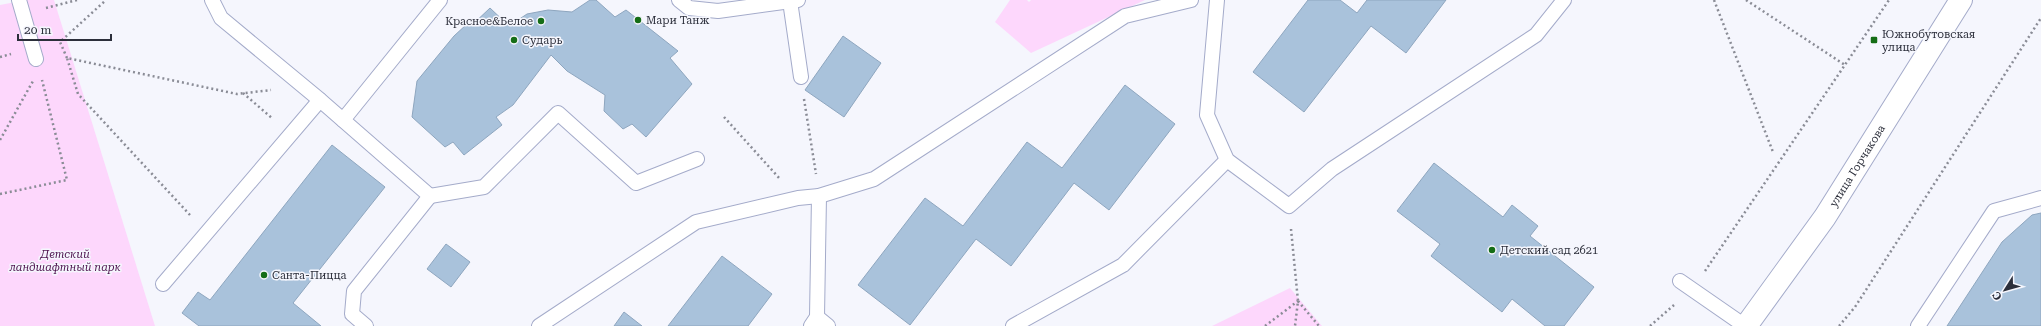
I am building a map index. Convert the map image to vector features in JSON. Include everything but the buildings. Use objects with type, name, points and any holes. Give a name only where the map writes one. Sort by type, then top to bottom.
[{"type":"street","name":"улица Горчакова","points":[[1746,326],[1825,216],[1961,0]]},
{"type":"lane","points":[[19,0],[38,64]]},
{"type":"lane","points":[[212,0],[221,18],[320,100],[430,196]]},
{"type":"lane","points":[[343,120],[440,0]]},
{"type":"lane","points":[[679,0],[689,8],[718,11],[794,0],[801,77]]},
{"type":"lane","points":[[539,326],[696,222],[798,198],[819,196],[874,179],[1125,16],[1191,0]]},
{"type":"lane","points":[[1217,0],[1207,115],[1227,160],[1289,206],[1332,169],[1536,35],[1564,0]]},
{"type":"lane","points":[[163,284],[320,100]]},
{"type":"lane","points":[[366,326],[352,314],[354,291],[430,196],[484,187],[558,113],[636,183],[696,159]]},
{"type":"lane","points":[[1013,326],[1123,265],[1227,160]]},
{"type":"lane","points":[[819,196],[814,321],[828,326]]},
{"type":"lane","points":[[1918,326],[1994,211],[2041,198]]},
{"type":"lane","points":[[1680,281],[1746,326]]},
{"type":"path","points":[[23,14],[77,0]]},
{"type":"path","points":[[106,0],[60,42],[67,58],[78,94],[207,233]]},
{"type":"path","points":[[1714,0],[1773,152]]},
{"type":"path","points":[[1746,0],[1845,65]]},
{"type":"path","points":[[1650,326],[1693,289],[1889,0]]},
{"type":"path","points":[[1839,326],[1855,307],[2041,18]]},
{"type":"path","points":[[67,58],[237,94],[304,87]]},
{"type":"path","points":[[0,140],[38,64]]},
{"type":"path","points":[[0,194],[67,180],[38,64]]},
{"type":"path","points":[[801,77],[819,196]]},
{"type":"path","points":[[243,93],[291,135]]},
{"type":"path","points":[[724,117],[798,198]]},
{"type":"path","points":[[1289,206],[1298,301],[1295,326]]},
{"type":"path","points":[[1265,326],[1298,301]]},
{"type":"path","points":[[1298,301],[1319,326]]},
{"type":"green space","name":"Детский ландшафтный парк","points":[[26,0],[54,0],[155,326],[0,326],[0,5]]},
{"type":"green space","points":[[1010,0],[1027,0],[1029,2],[1031,0],[1145,0],[1031,53],[995,22]]},
{"type":"green space","points":[[1290,288],[1322,326],[1212,326]]},
{"type":"place","name":"Мари Танж","points":[[638,20]]},
{"type":"place","name":"Красное&Белое","points":[[541,21]]},
{"type":"place","name":"Сударь","points":[[514,40]]},
{"type":"place","name":"Южнобутовская улица","points":[[1874,40]]},
{"type":"place","name":"Детский сад 2621","points":[[1492,250]]},
{"type":"place","name":"Санта-Пицца","points":[[264,275]]}]
